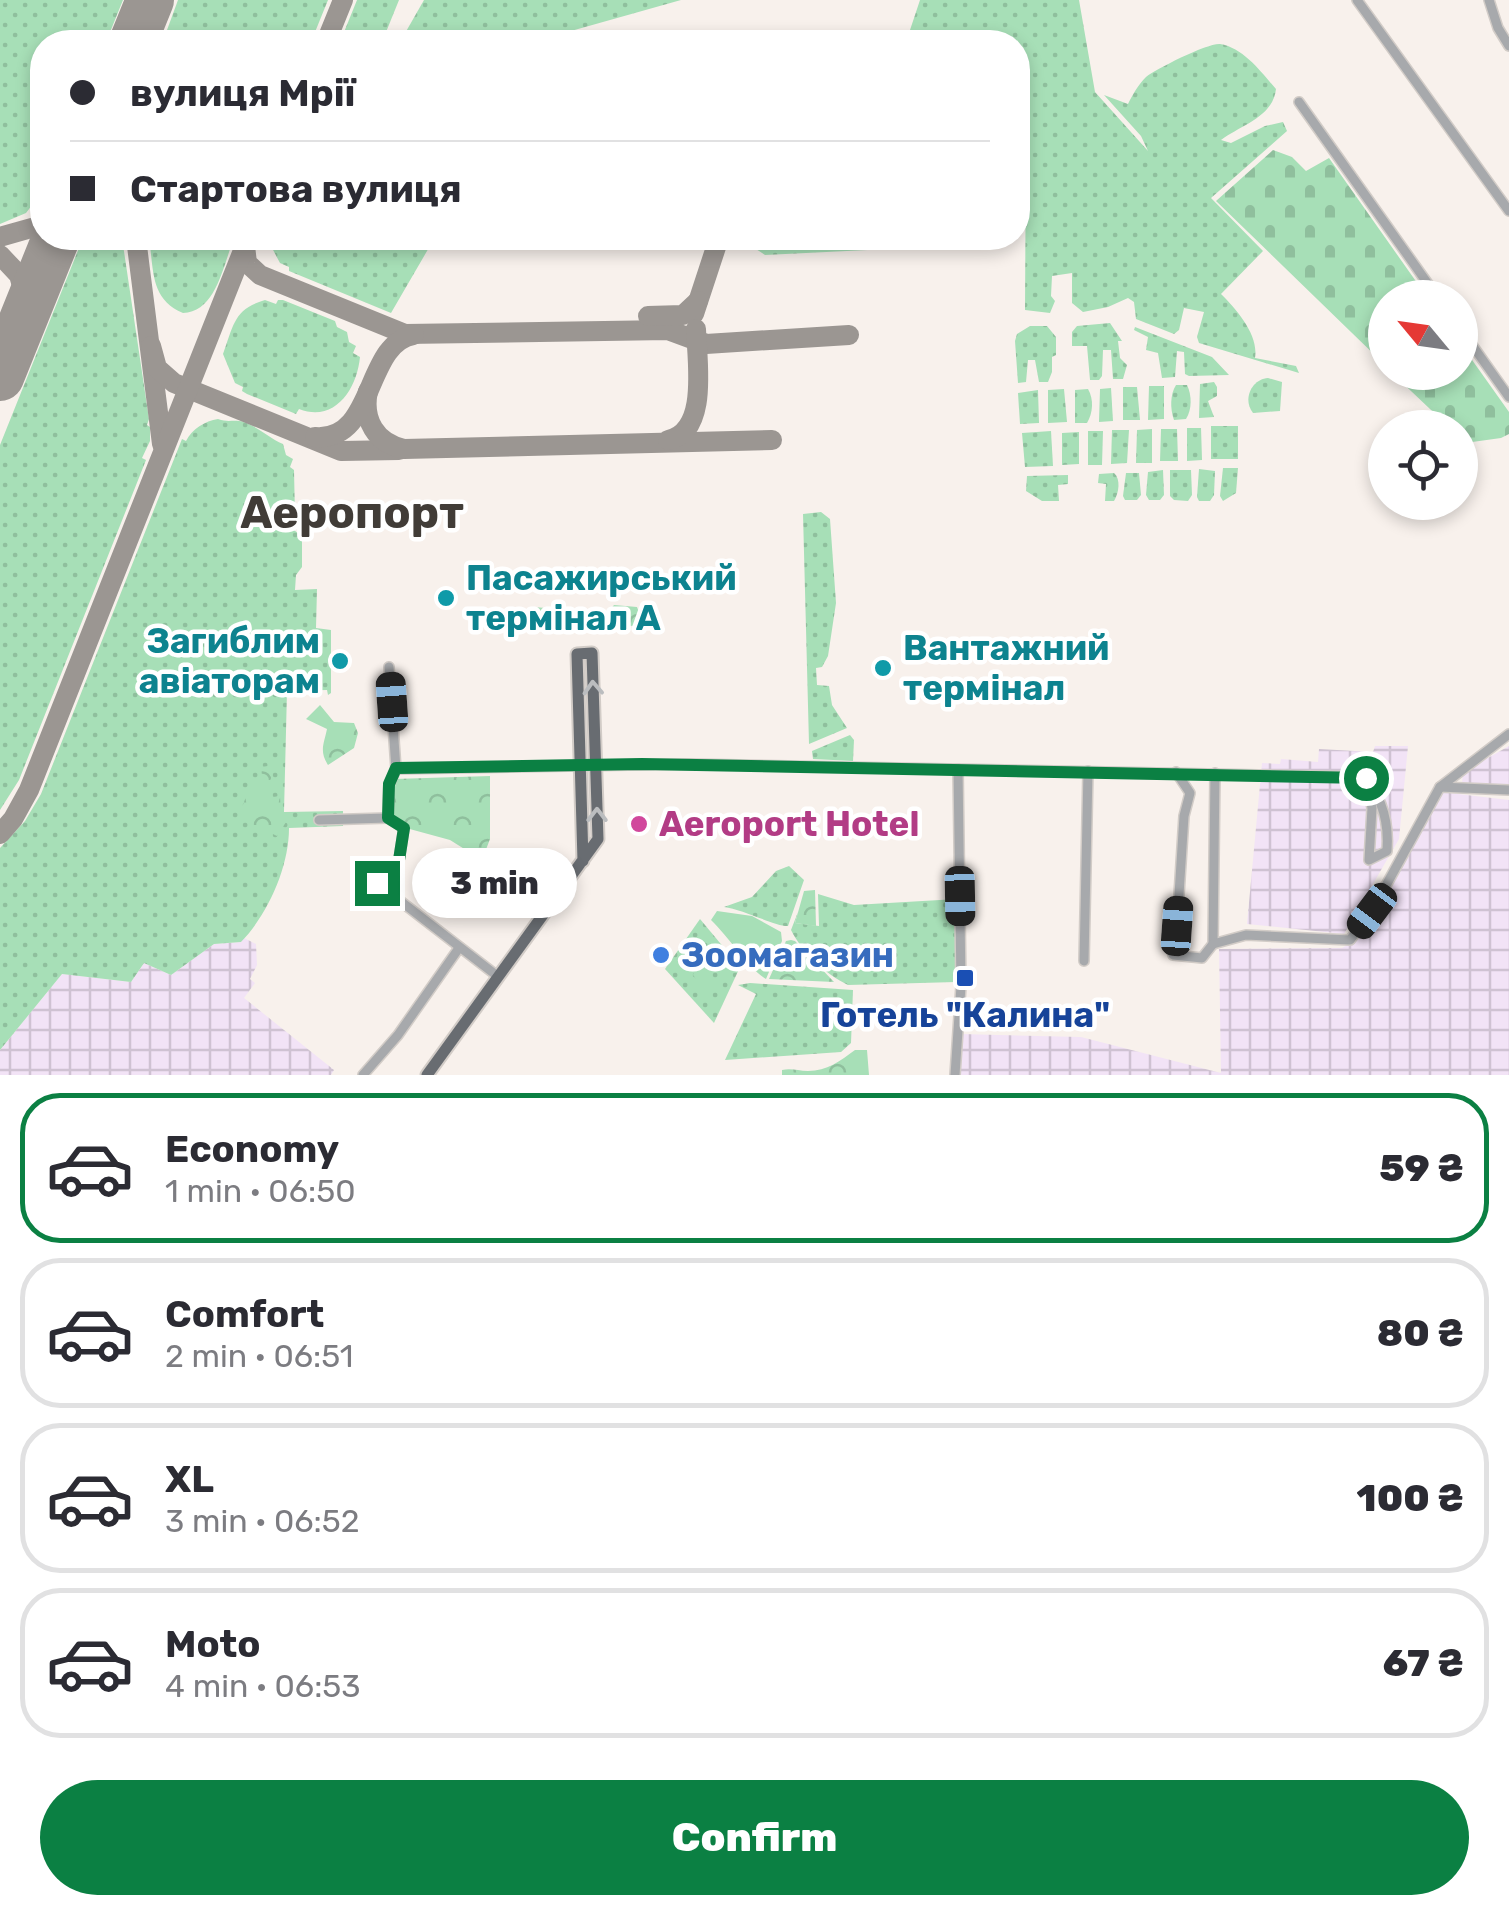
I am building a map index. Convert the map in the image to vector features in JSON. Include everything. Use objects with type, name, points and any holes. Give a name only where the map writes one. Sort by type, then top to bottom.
[{"type":"main road","points":[[427,1075],[496,976],[583,860],[598,839],[592,653],[577,654],[583,860]]},
{"type":"street","points":[[1357,0],[1509,212]]},
{"type":"street","points":[[1489,0],[1498,28],[1509,45]]},
{"type":"street","points":[[1299,102],[1425,280]]},
{"type":"street","points":[[1478,353],[1509,397]]},
{"type":"street","points":[[388,818],[389,784],[396,768],[390,668]]},
{"type":"street","points":[[1176,772],[1190,793],[1184,816],[1177,926],[1167,936],[1173,954],[1202,958],[1213,944],[1246,935],[1350,940],[1372,911],[1440,787],[1509,734]]},
{"type":"street","points":[[396,768],[958,768],[1366,778]]},
{"type":"street","points":[[954,1075],[961,986],[958,768]]},
{"type":"street","points":[[1084,962],[1088,771]]},
{"type":"street","points":[[1213,944],[1215,773]]},
{"type":"street","points":[[1366,778],[1378,794],[1388,830],[1388,852],[1369,860],[1372,808],[1366,778]]},
{"type":"street","points":[[1440,787],[1509,790]]},
{"type":"street","points":[[319,820],[388,818],[404,828],[399,860],[377,883],[496,976]]},
{"type":"street","points":[[363,1075],[398,1035],[459,948]]},
{"type":"shaded area","points":[[1375,746],[1408,746],[1399,839],[1344,934],[1247,924],[1262,763],[1280,764],[1281,759],[1318,762],[1319,749],[1373,752]]},
{"type":"shaded area","points":[[1509,746],[1509,786],[1462,784],[1463,772]]},
{"type":"shaded area","points":[[1441,792],[1509,800],[1509,1075],[960,1075],[960,1034],[1081,1037],[1221,1073],[1219,949],[1342,948],[1357,940]]},
{"type":"shaded area","points":[[244,938],[256,944],[257,965],[250,979],[255,983],[244,998],[334,1070],[331,1075],[0,1075],[0,1050],[62,974],[131,982],[144,963],[171,975],[214,944],[241,942]]},
{"type":"green space","points":[[0,0],[123,0],[111,30],[30,30],[30,208],[0,224]]},
{"type":"green space","points":[[178,0],[328,0],[316,30],[167,30]]},
{"type":"green space","points":[[357,0],[399,0],[387,30],[345,30]]},
{"type":"green space","points":[[424,0],[681,0],[575,30],[407,30]]},
{"type":"green space","points":[[920,0],[1079,0],[1095,92],[1148,151],[1141,136],[1104,95],[1128,104],[1146,77],[1213,45],[1229,46],[1251,62],[1276,89],[1274,99],[1263,113],[1221,140],[1231,143],[1265,126],[1283,122],[1287,131],[1211,198],[1263,251],[1221,294],[1250,332],[1255,358],[1296,366],[1299,373],[1199,343],[1204,312],[1184,308],[1179,330],[1174,334],[1136,319],[1134,302],[1128,298],[1083,312],[1072,303],[1072,273],[1052,276],[1051,296],[1055,301],[1050,313],[1025,310],[1025,250],[1030,250],[1030,30],[910,30]]},
{"type":"green space","points":[[1273,150],[1292,157],[1306,171],[1329,158],[1415,280],[1368,280],[1368,349],[1216,201]]},
{"type":"green space","points":[[78,250],[124,250],[150,427],[150,441],[142,458],[146,460],[19,780],[0,810],[0,445]]},
{"type":"green space","points":[[150,250],[230,250],[217,286],[194,311],[183,313],[164,300],[153,273]]},
{"type":"green space","points":[[273,250],[428,250],[391,313],[289,271]]},
{"type":"green space","points":[[757,250],[868,250],[765,255]]},
{"type":"green space","points":[[265,300],[276,304],[283,300],[335,321],[356,346],[353,353],[360,357],[354,381],[333,407],[312,412],[299,409],[296,414],[247,394],[235,383],[223,354],[230,334],[241,313]]},
{"type":"green space","points":[[1110,323],[1122,341],[1118,341],[1120,358],[1127,365],[1123,379],[1113,379],[1111,350],[1103,350],[1102,376],[1090,380],[1087,346],[1072,346],[1072,332],[1077,326]]},
{"type":"green space","points":[[1030,326],[1047,326],[1056,337],[1056,355],[1052,357],[1048,382],[1039,382],[1035,360],[1028,360],[1026,382],[1018,383],[1015,341],[1017,334]]},
{"type":"green space","points":[[1135,327],[1212,357],[1229,375],[1189,376],[1185,374],[1184,352],[1177,351],[1175,377],[1162,378],[1158,353],[1146,350],[1148,337]]},
{"type":"green space","points":[[1478,368],[1509,412],[1509,434],[1478,441],[1478,410],[1431,410],[1410,390],[1478,390]]},
{"type":"green space","points":[[1268,378],[1282,382],[1280,411],[1253,413],[1248,402],[1250,391],[1257,382]]},
{"type":"green space","points":[[1214,382],[1217,396],[1208,401],[1214,417],[1199,418],[1200,384]]},
{"type":"green space","points":[[1176,385],[1187,385],[1189,389],[1186,419],[1174,420],[1171,406]]},
{"type":"green space","points":[[1149,386],[1164,386],[1164,419],[1148,420]]},
{"type":"green space","points":[[1123,387],[1137,387],[1140,420],[1123,420]]},
{"type":"green space","points":[[1111,388],[1113,421],[1099,422],[1100,389]]},
{"type":"green space","points":[[1064,389],[1067,422],[1048,423],[1048,390]]},
{"type":"green space","points":[[1088,389],[1092,402],[1089,419],[1087,423],[1075,423],[1075,390]]},
{"type":"green space","points":[[1038,390],[1039,423],[1020,424],[1018,393]]},
{"type":"green space","points":[[218,419],[255,427],[283,444],[286,455],[293,459],[290,467],[294,470],[295,516],[291,528],[302,536],[302,567],[296,575],[295,590],[317,589],[316,628],[331,630],[331,693],[287,691],[284,812],[343,811],[343,826],[289,828],[275,889],[260,918],[241,942],[214,944],[171,975],[144,963],[131,982],[62,974],[0,1050],[0,848],[25,821],[41,794],[182,439],[186,441],[199,426]]},
{"type":"green space","points":[[1211,426],[1238,426],[1238,459],[1211,459]]},
{"type":"green space","points":[[1187,428],[1201,428],[1202,460],[1187,461]]},
{"type":"green space","points":[[1152,429],[1152,463],[1136,463],[1137,430]]},
{"type":"green space","points":[[1161,429],[1177,429],[1178,461],[1160,461]]},
{"type":"green space","points":[[1112,430],[1129,430],[1127,463],[1111,464]]},
{"type":"green space","points":[[1051,431],[1053,466],[1025,467],[1022,433]]},
{"type":"green space","points":[[1088,431],[1103,431],[1102,465],[1088,465]]},
{"type":"green space","points":[[1079,432],[1079,464],[1062,465],[1062,433]]},
{"type":"green space","points":[[1223,468],[1238,468],[1236,493],[1223,501],[1220,496]]},
{"type":"green space","points":[[1199,469],[1215,471],[1210,501],[1199,501],[1197,497]]},
{"type":"green space","points":[[1163,470],[1164,495],[1160,500],[1149,500],[1148,472]]},
{"type":"green space","points":[[1170,470],[1191,470],[1192,495],[1188,501],[1170,496]]},
{"type":"green space","points":[[1114,473],[1117,494],[1114,501],[1105,501],[1106,484],[1098,483],[1099,474]]},
{"type":"green space","points":[[1126,473],[1139,473],[1141,495],[1137,500],[1125,500],[1123,496]]},
{"type":"green space","points":[[1068,475],[1068,484],[1058,485],[1059,501],[1042,501],[1026,491],[1027,476]]},
{"type":"green space","points":[[821,512],[830,519],[836,603],[828,656],[822,667],[816,668],[817,685],[829,686],[832,705],[847,728],[809,744],[803,514]]},
{"type":"green space","points":[[614,605],[637,607],[641,618],[634,626],[613,625],[606,615]]},
{"type":"green space","points":[[534,607],[557,609],[560,620],[553,627],[532,627],[525,616]]},
{"type":"green space","points":[[320,705],[334,722],[354,723],[358,733],[354,748],[328,765],[323,751],[327,729],[306,719]]},
{"type":"green space","points":[[850,735],[854,740],[853,761],[813,759],[812,751]]},
{"type":"green space","points":[[268,766],[273,773],[266,791],[273,797],[280,796],[281,815],[288,819],[277,836],[248,822],[248,814],[241,810],[252,781],[258,783],[261,767]]},
{"type":"green space","points":[[490,776],[490,839],[482,860],[450,840],[406,828],[406,823],[391,816],[394,779]]},
{"type":"green space","points":[[789,866],[804,880],[788,926],[724,907],[752,897],[776,871]]},
{"type":"green space","points":[[815,890],[816,926],[795,923],[804,891]]},
{"type":"green space","points":[[818,894],[854,905],[957,899],[956,982],[848,985],[840,980],[809,955],[791,930],[798,912],[795,923],[819,926]]},
{"type":"green space","points":[[717,911],[752,916],[781,932],[782,941],[766,979],[711,920]]},
{"type":"green space","points":[[700,919],[740,967],[714,1023],[665,969]]},
{"type":"green space","points":[[791,940],[834,982],[769,979],[786,941]]},
{"type":"green space","points":[[712,960],[712,988],[703,988],[693,975],[696,966]]},
{"type":"green space","points":[[738,985],[853,990],[851,1043],[841,1052],[725,1060],[756,994]]},
{"type":"green space","points":[[855,1050],[867,1050],[869,1075],[782,1075],[782,1070],[815,1071],[827,1067]]},
{"type":"taxiway","points":[[146,30],[155,0]]},
{"type":"taxiway","points":[[331,30],[343,0]]},
{"type":"taxiway","points":[[0,237],[30,228]]},
{"type":"taxiway","points":[[138,250],[162,444]]},
{"type":"taxiway","points":[[0,834],[29,790],[243,250]]},
{"type":"taxiway","points":[[245,250],[247,263],[260,275],[405,334],[668,330],[706,344],[849,335]]},
{"type":"taxiway","points":[[694,314],[715,250]]},
{"type":"taxiway","points":[[0,255],[19,275],[28,307]]},
{"type":"taxiway","points":[[648,316],[683,315],[698,301]]},
{"type":"taxiway","points":[[668,440],[681,434],[695,410],[696,329]]},
{"type":"taxiway","points":[[315,437],[335,434],[349,424],[386,355],[398,342],[414,335]]},
{"type":"taxiway","points":[[151,346],[157,368],[174,383],[341,451],[399,450]]},
{"type":"taxiway","points":[[368,391],[367,411],[373,429],[386,441],[404,449],[772,440]]},
{"type":"runway","points":[[138,30],[150,0]]},
{"type":"runway","points":[[0,377],[51,250]]},
{"type":"place","name":"Пасажирський термінал A","points":[[446,598]]},
{"type":"place","name":"Загиблим авіаторам","points":[[340,661]]},
{"type":"place","name":"Вантажний термінал","points":[[883,668]]},
{"type":"place","name":"Aeroport Hotel","points":[[639,824]]},
{"type":"place","name":"Зоомагазин","points":[[661,955]]},
{"type":"place","name":"Готель \"Калина\"","points":[[965,978]]},
{"type":"district","name":"Аеропорт","points":[[352,512]]},
{"type":"route","points":[[377,883],[399,860],[404,828],[388,818],[389,784],[396,768],[642,764],[1366,778]]}]
